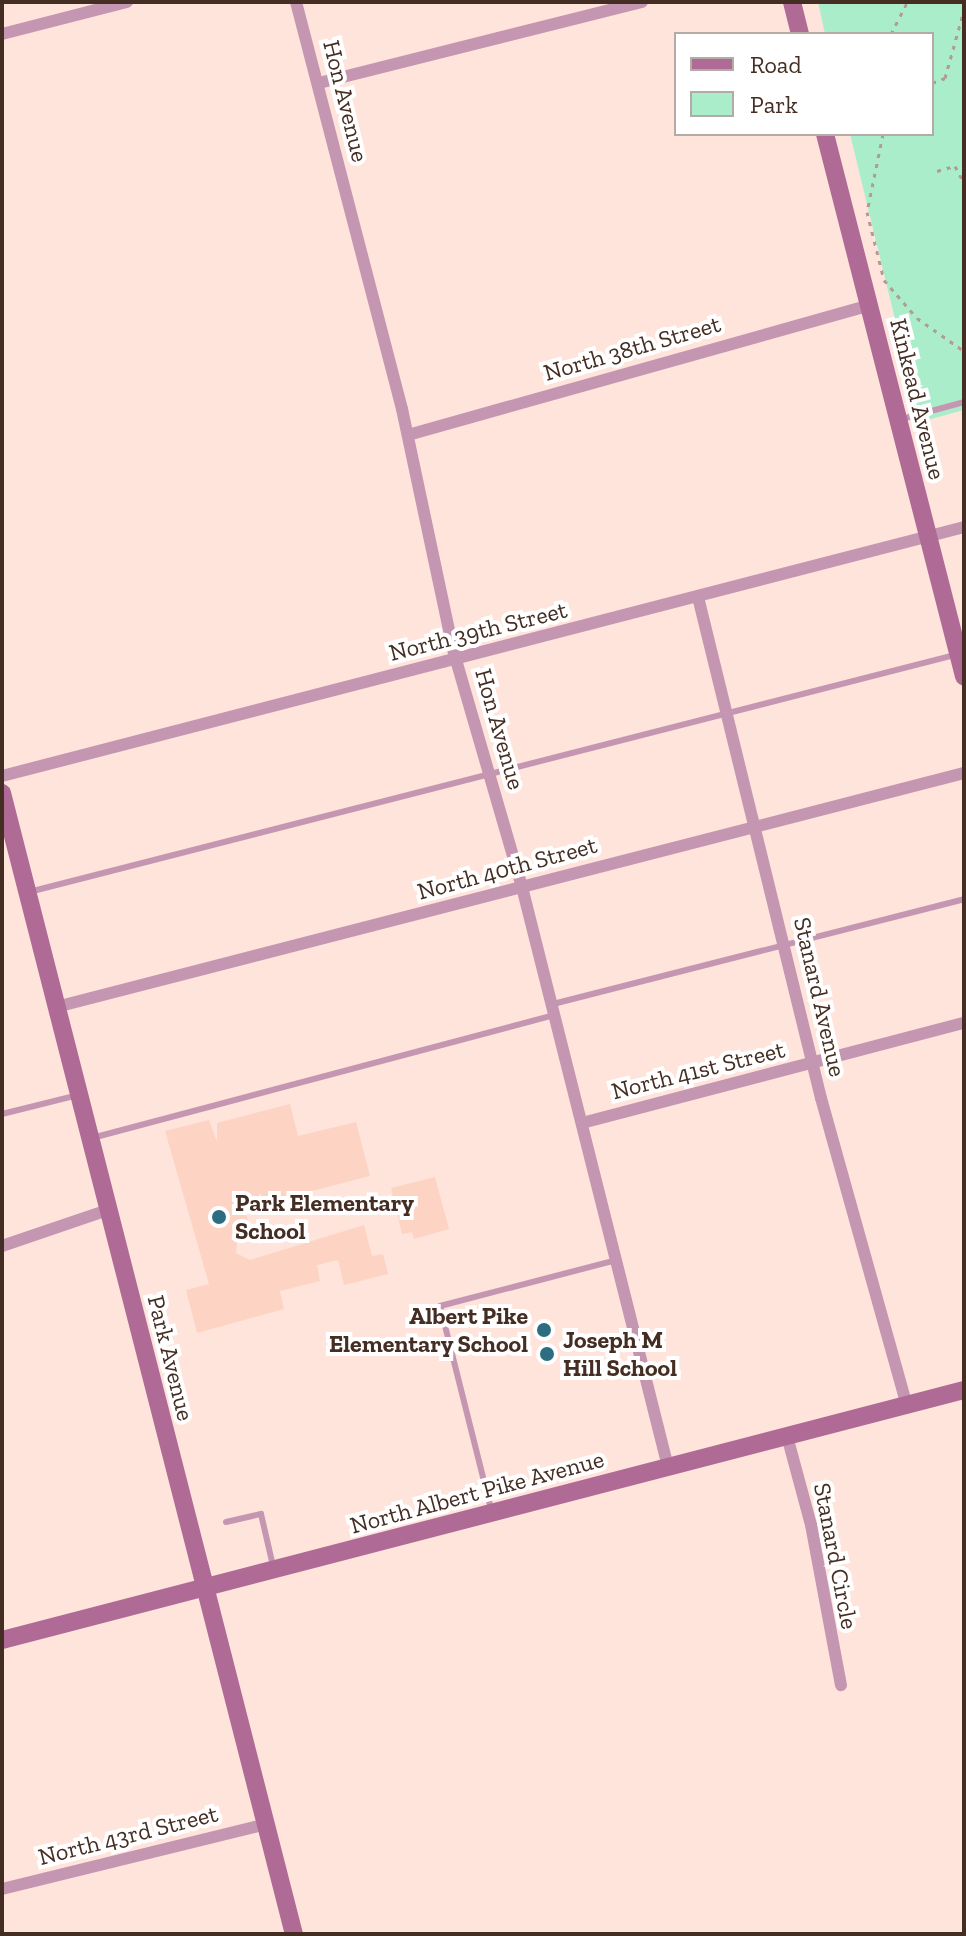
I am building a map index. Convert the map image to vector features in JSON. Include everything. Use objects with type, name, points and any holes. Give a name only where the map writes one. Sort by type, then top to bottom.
[{"type":"street","points":[[2,34],[127,2]]},
{"type":"street","name":"Hon Avenue","points":[[296,2],[408,435],[457,660],[522,887],[668,1467]]},
{"type":"street","points":[[319,83],[642,2]]},
{"type":"street","points":[[792,2],[800,32]]},
{"type":"street","name":"Kinkead Avenue","points":[[826,136],[961,654],[964,676]]},
{"type":"street","name":"North 38th Street","points":[[408,435],[869,305]]},
{"type":"street","name":"North 39th Street","points":[[2,776],[964,527]]},
{"type":"street","name":"Stanard Avenue","points":[[698,597],[813,1063],[907,1405]]},
{"type":"street","name":"North 40th Street","points":[[60,1006],[964,773]]},
{"type":"street","name":"Park Avenue","points":[[2,793],[6,829],[29,892],[60,1006],[108,1210],[294,1934]]},
{"type":"street","name":"North 41st Street","points":[[582,1123],[964,1023]]},
{"type":"street","points":[[2,1246],[108,1210]]},
{"type":"street","name":"North Albert Pike Avenue","points":[[2,1640],[964,1390]]},
{"type":"street","name":"Stanard Circle","points":[[787,1436],[811,1525],[841,1685]]},
{"type":"street","name":"North 43rd Street","points":[[2,1889],[266,1824]]},
{"type":"lane","points":[[898,420],[964,402]]},
{"type":"lane","points":[[29,892],[726,711],[961,654]]},
{"type":"lane","points":[[92,1138],[785,943],[964,899]]},
{"type":"lane","points":[[2,1114],[81,1094]]},
{"type":"lane","points":[[492,1513],[440,1306],[617,1259]]},
{"type":"lane","points":[[226,1522],[261,1514],[274,1570]]},
{"type":"path","points":[[892,32],[907,2]]},
{"type":"path","points":[[934,82],[945,78],[964,10]]},
{"type":"path","points":[[883,136],[867,212],[884,280],[917,318],[964,351]]},
{"type":"path","points":[[937,171],[955,166],[964,183]]},
{"type":"shaded area","name":"Park Elementary School","points":[[290,1104],[298,1136],[356,1122],[370,1176],[245,1208],[252,1239],[237,1243],[236,1253],[250,1260],[364,1225],[372,1256],[383,1254],[388,1274],[344,1285],[338,1260],[317,1265],[320,1281],[280,1291],[284,1309],[197,1333],[186,1290],[209,1284],[165,1131],[209,1120],[217,1142],[217,1123]]},
{"type":"shaded area","name":"Park Elementary School","points":[[435,1177],[449,1229],[414,1239],[412,1232],[402,1234],[391,1188]]},
{"type":"green space","points":[[818,2],[964,2],[964,410],[920,422],[850,136],[934,136],[934,32],[825,32]]},
{"type":"place","name":"Park Elementary School","points":[[219,1217]]},
{"type":"place","name":"Albert Pike Elementary School","points":[[544,1330]]},
{"type":"place","name":"Joseph M Hill School","points":[[547,1354]]}]
